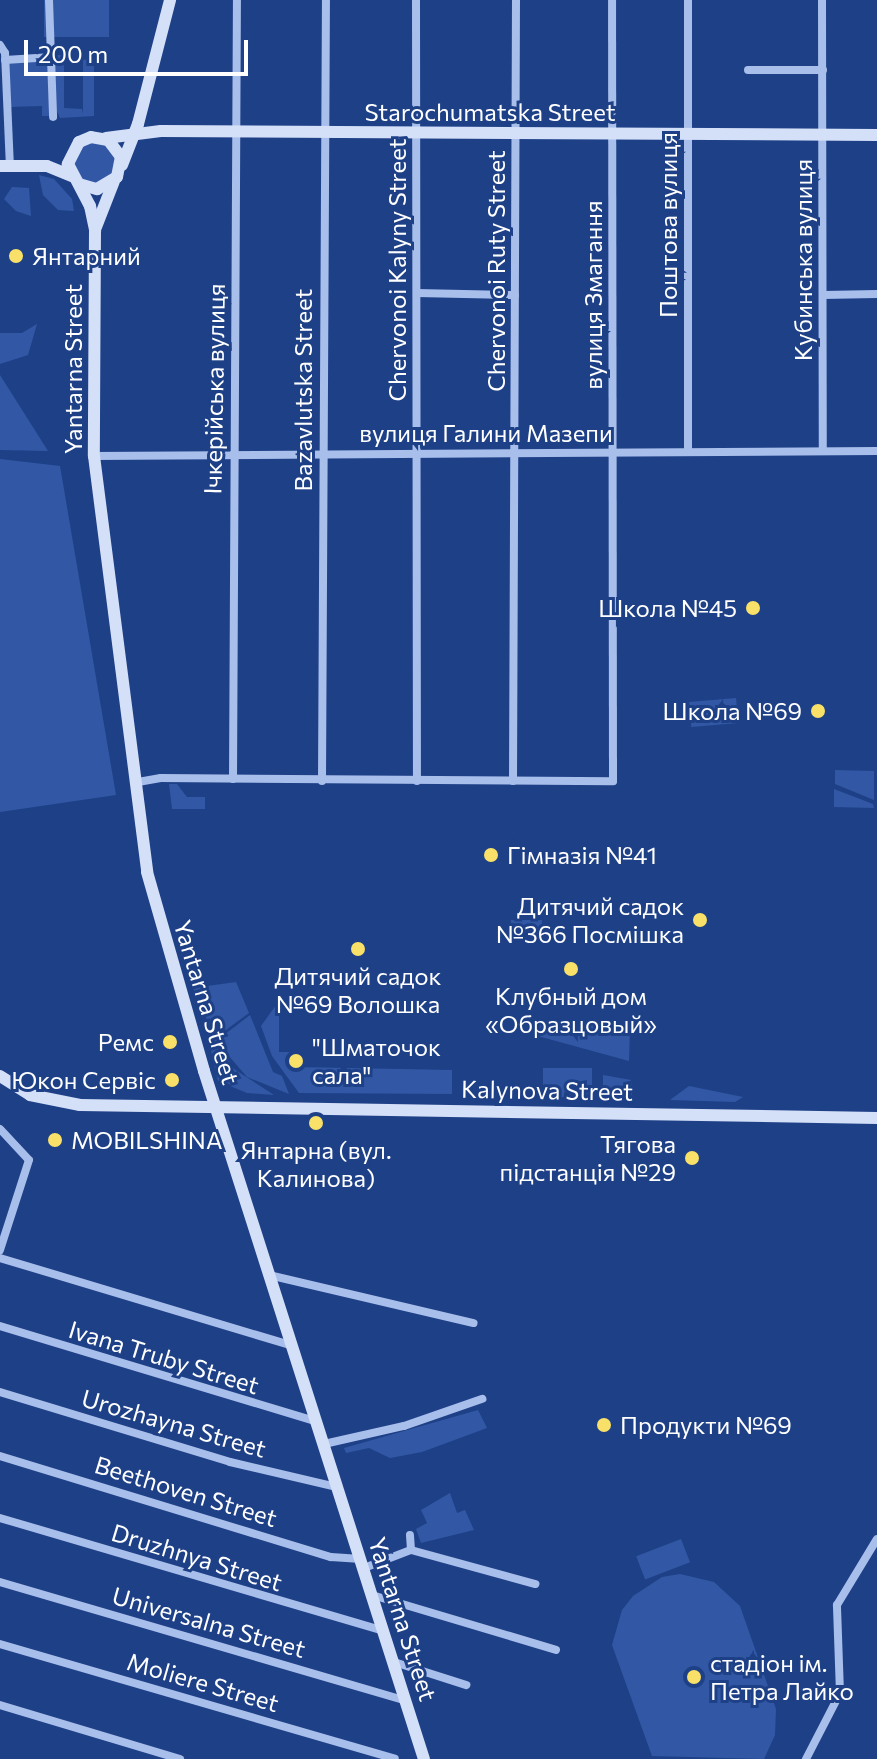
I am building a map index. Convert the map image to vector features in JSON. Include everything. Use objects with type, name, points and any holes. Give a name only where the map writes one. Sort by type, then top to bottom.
[{"type":"main road","points":[[114,181],[135,135],[170,0]]},
{"type":"main road","name":"Starochumatska Street","points":[[5,166],[35,164],[84,139],[135,135],[236,132],[877,135]]},
{"type":"main road","points":[[103,138],[119,152],[121,168]]},
{"type":"main road","points":[[74,146],[68,164],[76,180]]},
{"type":"main road","name":"Starochumatska Street","points":[[35,164],[97,189],[114,181]]},
{"type":"main road","name":"Yantarna Street","points":[[76,180],[95,230]]},
{"type":"main road","name":"Yantarna Street","points":[[114,181],[95,230],[94,456],[150,886],[216,1107],[273,1276],[424,1759]]},
{"type":"main road","name":"Kalynova Street","points":[[0,1076],[30,1095],[62,1103],[877,1118]]},
{"type":"street","points":[[49,0],[53,117]]},
{"type":"street","name":"Ічкерійська вулиця","points":[[233,779],[237,0]]},
{"type":"street","name":"Bazavlutska Street","points":[[322,781],[326,0]]},
{"type":"street","name":"Chervonoi Kalyny Street","points":[[416,0],[417,781]]},
{"type":"street","name":"Chervonoi Ruty Street","points":[[513,781],[517,453],[516,0]]},
{"type":"street","name":"вулиця Змагання","points":[[513,781],[613,781],[612,0]]},
{"type":"street","name":"Поштова вулиця","points":[[688,0],[688,451]]},
{"type":"street","name":"Кубинська вулиця","points":[[822,0],[823,450]]},
{"type":"street","points":[[0,45],[5,60],[5,166]]},
{"type":"street","points":[[5,60],[52,57]]},
{"type":"street","points":[[748,70],[823,70]]},
{"type":"street","points":[[417,293],[515,295]]},
{"type":"street","points":[[823,295],[877,294]]},
{"type":"street","name":"вулиця Галини Мазепи","points":[[94,456],[877,451]]},
{"type":"street","points":[[138,782],[233,779],[513,781]]},
{"type":"street","points":[[0,1129],[29,1160],[0,1250]]},
{"type":"street","points":[[0,1258],[294,1346]]},
{"type":"street","points":[[273,1276],[474,1323]]},
{"type":"street","name":"Ivana Truby Street","points":[[0,1326],[317,1422]]},
{"type":"street","name":"Urozhayna Street","points":[[0,1392],[230,1462],[337,1487]]},
{"type":"street","points":[[324,1444],[404,1426],[482,1399]]},
{"type":"street","name":"Beethoven Street","points":[[0,1456],[362,1564]]},
{"type":"street","name":"Druzhnya Street","points":[[0,1518],[384,1631]]},
{"type":"street","points":[[410,1535],[411,1550]]},
{"type":"street","points":[[806,1759],[842,1680],[837,1605],[877,1539]]},
{"type":"street","points":[[362,1564],[411,1550],[535,1584]]},
{"type":"street","name":"Universalna Street","points":[[0,1582],[406,1701]]},
{"type":"street","points":[[372,1595],[556,1650]]},
{"type":"street","name":"Moliere Street","points":[[0,1644],[395,1759]]},
{"type":"street","points":[[394,1662],[466,1685]]},
{"type":"street","points":[[0,1705],[180,1759]]},
{"type":"shaded area","points":[[44,0],[109,0],[109,37],[44,37]]},
{"type":"shaded area","points":[[55,55],[64,55],[64,108],[82,109],[83,114],[83,60],[94,59],[94,116],[60,118],[55,107]]},
{"type":"shaded area","points":[[51,59],[52,116],[42,116],[42,106],[9,107],[7,62]]},
{"type":"shaded area","points":[[94,141],[109,147],[115,162],[109,177],[94,183],[79,177],[73,162],[79,147]]},
{"type":"shaded area","points":[[39,175],[54,179],[72,199],[74,211],[58,210],[43,195]]},
{"type":"shaded area","points":[[12,187],[29,188],[31,216],[16,211],[4,199]]},
{"type":"shaded area","points":[[37,324],[28,355],[0,364],[0,333],[22,333]]},
{"type":"shaded area","points":[[0,375],[48,451],[0,450]]},
{"type":"shaded area","points":[[0,459],[60,466],[116,795],[0,812]]},
{"type":"shaded area","points":[[736,698],[738,723],[691,727],[689,702]]},
{"type":"shaded area","points":[[835,770],[874,771],[874,800],[835,784]]},
{"type":"shaded area","points":[[169,784],[177,784],[187,797],[205,797],[205,809],[172,809]]},
{"type":"shaded area","points":[[834,789],[873,804],[874,808],[834,807]]},
{"type":"shaded area","points":[[511,920],[542,920],[542,937],[511,937]]},
{"type":"shaded area","points":[[236,982],[249,1013],[215,1038],[193,988]]},
{"type":"shaded area","points":[[279,1001],[279,1052],[294,1052],[294,1067],[452,1070],[452,1094],[299,1093],[272,1056],[261,1026]]},
{"type":"shaded area","points":[[250,1015],[273,1072],[282,1076],[289,1094],[247,1077],[216,1041]]},
{"type":"shaded area","points":[[204,1020],[234,1069],[274,1095],[247,1093],[218,1081]]},
{"type":"shaded area","points":[[534,1025],[630,1025],[629,1061],[534,1035]]},
{"type":"shaded area","points":[[543,1068],[592,1068],[592,1097],[543,1097]]},
{"type":"shaded area","points":[[603,1075],[631,1080],[632,1095],[603,1096]]},
{"type":"shaded area","points":[[689,1086],[743,1097],[735,1102],[670,1100]]},
{"type":"shaded area","points":[[478,1410],[487,1428],[422,1452],[390,1458],[369,1448],[346,1453],[344,1448]]},
{"type":"shaded area","points":[[450,1493],[457,1513],[465,1510],[474,1530],[421,1543],[416,1529],[427,1523],[421,1510]]},
{"type":"shaded area","points":[[681,1539],[690,1562],[645,1580],[636,1556]]},
{"type":"shaded area","name":"стадіон ім. Петра Лайко","points":[[680,1574],[714,1582],[740,1606],[776,1709],[775,1735],[764,1759],[652,1756],[612,1645],[622,1610],[633,1596],[662,1577]]},
{"type":"place","name":"Янтарний","points":[[16,256]]},
{"type":"place","name":"Школа №45","points":[[753,608]]},
{"type":"place","name":"Школа №69","points":[[818,711]]},
{"type":"place","name":"Гімназія №41","points":[[491,855]]},
{"type":"place","name":"Дитячий садок №366 Посмішка","points":[[700,920]]},
{"type":"place","name":"Дитячий садок №69 Волошка","points":[[358,949]]},
{"type":"place","name":"Клубный дом «Образцовый»","points":[[571,969]]},
{"type":"place","name":"Ремс","points":[[170,1042]]},
{"type":"place","name":"\"Шматочок сала\"","points":[[296,1061]]},
{"type":"place","name":"Юкон Сервіс","points":[[172,1080]]},
{"type":"place","name":"Янтарна (вул. Калинова)","points":[[316,1123]]},
{"type":"place","name":"MOBILSHINA","points":[[55,1140]]},
{"type":"place","name":"Тягова пiдстанцiя №29","points":[[692,1158]]},
{"type":"place","name":"Продукти №69","points":[[604,1425]]},
{"type":"place","name":"стадіон ім. Петра Лайко","points":[[694,1677]]}]
